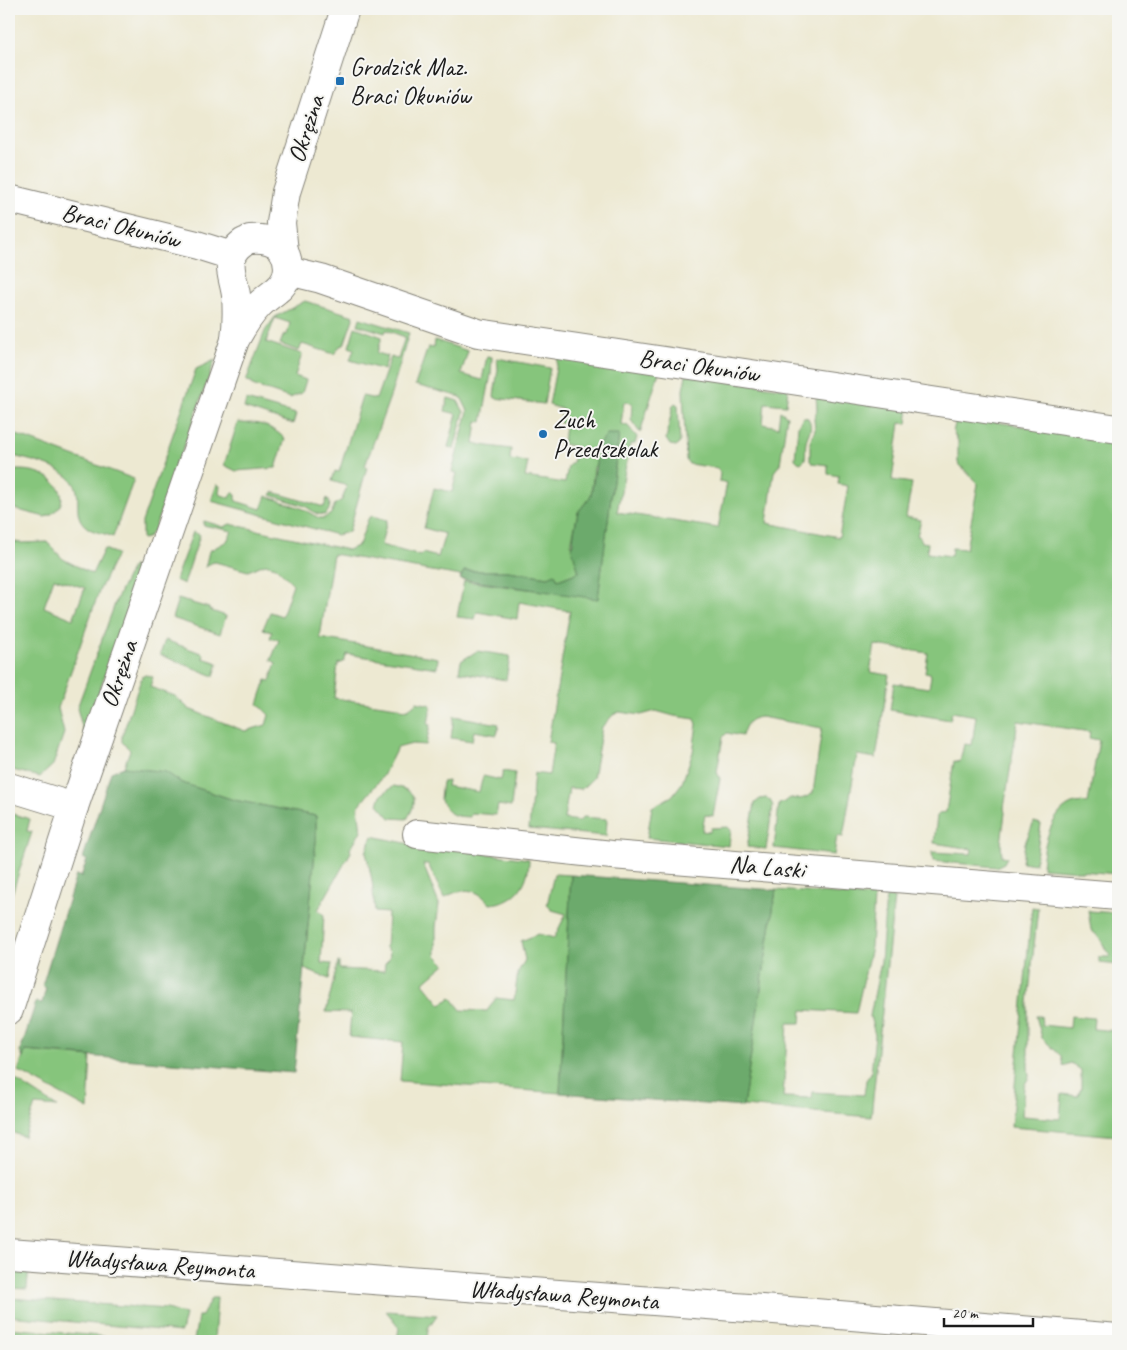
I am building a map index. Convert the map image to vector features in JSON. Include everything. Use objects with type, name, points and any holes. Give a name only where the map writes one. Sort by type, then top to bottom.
[{"type":"street","name":"Okrężna","points":[[9,1010],[74,807],[235,340],[247,319],[270,294],[283,285],[286,261],[281,223],[286,192],[346,9]]},
{"type":"street","name":"Okrężna","points":[[235,340],[239,259],[267,224],[286,192]]},
{"type":"street","name":"Braci Okuniów","points":[[9,199],[198,245],[239,259]]},
{"type":"street","points":[[270,294],[263,296],[248,294],[242,291],[239,259],[263,238],[280,246],[286,261]]},
{"type":"street","name":"Braci Okuniów","points":[[286,261],[321,279],[478,333],[1118,429]]},
{"type":"street","points":[[9,787],[74,807]]},
{"type":"street","name":"Na Laski","points":[[417,834],[612,855],[1118,896]]},
{"type":"street","name":"Władysława Reymonta","points":[[9,1252],[1118,1338]]},
{"type":"green space","points":[[305,301],[354,316],[344,345],[340,346],[334,354],[302,344],[299,351],[280,344],[284,334],[287,335],[290,323],[275,318],[266,342],[302,354],[295,376],[306,380],[302,393],[290,398],[252,385],[252,382],[246,381],[265,331],[275,317]]},
{"type":"green space","points":[[360,318],[409,333],[391,394],[365,466],[367,467],[349,532],[337,535],[211,501],[217,484],[220,486],[219,494],[230,498],[233,492],[236,495],[236,501],[261,509],[266,496],[301,508],[319,518],[324,518],[331,514],[335,504],[342,500],[347,486],[332,481],[335,471],[339,472],[362,396],[376,399],[391,357],[398,359],[405,337],[386,330],[385,333],[358,325]]},
{"type":"green space","points":[[355,327],[382,337],[377,353],[388,356],[384,370],[350,360],[354,349],[349,347]]},
{"type":"green space","points":[[435,340],[468,351],[461,374],[482,380],[487,356],[492,357],[491,374],[482,422],[477,421],[474,444],[511,449],[510,460],[528,462],[525,477],[565,483],[568,466],[573,462],[575,453],[572,446],[563,444],[565,424],[560,423],[562,409],[549,405],[559,352],[660,369],[640,433],[631,420],[632,403],[624,402],[621,424],[628,426],[637,437],[635,444],[630,444],[617,512],[718,528],[727,483],[719,481],[720,473],[717,468],[689,464],[686,460],[683,390],[686,375],[788,389],[786,405],[765,403],[763,424],[778,427],[780,411],[787,416],[780,464],[774,472],[767,523],[839,537],[848,486],[838,484],[839,476],[828,474],[828,465],[812,463],[810,461],[810,442],[815,430],[814,419],[817,410],[816,394],[909,407],[907,424],[900,423],[892,480],[912,483],[906,517],[921,520],[917,536],[919,536],[922,542],[928,543],[927,553],[951,556],[952,548],[966,549],[978,484],[958,463],[958,441],[953,432],[957,416],[1118,441],[1118,846],[1115,864],[1118,865],[1118,874],[1042,868],[1048,835],[1059,814],[1067,807],[1076,803],[1088,803],[1099,740],[1089,738],[1090,732],[1018,721],[1004,808],[1001,844],[1002,856],[1007,857],[1004,863],[996,867],[933,861],[932,852],[971,854],[972,849],[934,843],[937,816],[940,813],[946,812],[954,761],[960,762],[964,744],[972,745],[976,716],[952,712],[950,720],[890,710],[894,683],[929,688],[931,676],[930,673],[925,672],[928,653],[875,645],[870,672],[889,675],[876,758],[857,755],[843,837],[837,836],[834,855],[774,848],[779,804],[790,798],[807,797],[813,793],[822,728],[761,717],[753,719],[748,723],[742,736],[727,733],[723,737],[717,772],[720,779],[713,816],[705,815],[702,831],[710,832],[711,828],[728,827],[731,830],[729,846],[647,838],[652,807],[672,796],[682,783],[693,752],[697,724],[695,719],[656,711],[641,715],[619,712],[613,715],[602,727],[593,778],[582,789],[569,788],[564,819],[580,821],[583,817],[607,819],[606,836],[529,829],[534,773],[549,775],[554,743],[548,742],[570,611],[519,602],[517,619],[477,612],[475,619],[457,617],[464,581],[598,598],[619,434],[594,467],[591,496],[578,512],[571,544],[579,572],[558,580],[554,575],[548,577],[508,571],[464,571],[461,576],[333,554],[320,638],[438,658],[437,668],[347,654],[344,662],[338,664],[334,698],[397,707],[403,710],[408,709],[417,702],[431,705],[428,725],[430,725],[426,745],[412,744],[397,748],[383,776],[358,807],[361,831],[318,910],[324,915],[321,963],[332,964],[329,979],[304,969],[316,841],[316,816],[234,800],[182,783],[165,772],[124,767],[130,750],[122,742],[122,736],[142,676],[146,675],[153,677],[150,687],[175,696],[189,709],[245,731],[266,725],[269,715],[258,704],[266,680],[270,681],[276,663],[271,660],[279,640],[270,638],[272,632],[263,629],[270,612],[282,616],[293,584],[276,567],[265,564],[248,571],[215,562],[205,568],[209,551],[227,541],[232,531],[203,525],[204,521],[224,527],[230,524],[348,550],[359,545],[368,519],[372,516],[387,520],[381,545],[421,556],[422,553],[438,557],[445,534],[424,528],[434,488],[452,492],[457,473],[452,472],[468,411],[461,397],[415,385],[428,347],[434,348]]},
{"type":"green space","points":[[497,358],[550,368],[544,404],[495,398],[498,369]]},
{"type":"green space","points":[[215,360],[154,530],[147,538],[142,539],[142,522],[196,369]]},
{"type":"green space","points":[[448,398],[458,401],[464,412],[454,449],[448,447],[457,414],[445,411]]},
{"type":"green space","points":[[246,400],[296,414],[293,424],[244,408]]},
{"type":"green space","points":[[675,403],[678,405],[680,443],[676,446],[670,445],[666,439]]},
{"type":"green space","points":[[803,417],[808,418],[811,427],[806,442],[805,459],[801,463],[795,459],[798,426]]},
{"type":"green space","points":[[238,422],[256,423],[265,426],[285,439],[276,468],[236,471],[224,465]]},
{"type":"green space","points":[[9,432],[134,479],[113,537],[91,530],[83,524],[78,514],[76,488],[65,475],[37,462],[9,455]]},
{"type":"green space","points":[[607,434],[619,434],[598,599],[460,579],[464,571],[508,571],[548,577],[555,574],[558,580],[579,572],[572,550],[578,512],[591,496],[599,444]]},
{"type":"green space","points":[[17,470],[44,475],[57,485],[62,497],[61,503],[53,513],[45,517],[9,506],[9,473]]},
{"type":"green space","points":[[273,492],[324,507],[327,498],[330,502],[329,509],[325,515],[317,514],[305,506],[271,495]]},
{"type":"green space","points":[[193,532],[200,535],[184,584],[175,580]]},
{"type":"green space","points":[[9,541],[21,543],[47,542],[63,559],[92,574],[104,549],[117,554],[100,589],[58,708],[64,733],[53,765],[40,777],[9,769]],"holes":[[[54,578],[85,588],[73,619],[44,607]]]},
{"type":"green space","points":[[133,565],[138,581],[84,734],[77,708],[117,598]]},
{"type":"green space","points":[[178,599],[209,608],[209,610],[226,616],[220,634],[172,618]]},
{"type":"green space","points":[[165,640],[204,654],[203,658],[218,663],[214,676],[160,655]]},
{"type":"green space","points":[[477,651],[510,656],[506,680],[459,672],[461,661]]},
{"type":"green space","points":[[454,716],[499,724],[497,735],[474,731],[472,741],[451,738]]},
{"type":"green space","points":[[124,767],[166,772],[182,783],[234,800],[316,816],[316,841],[294,1073],[25,1051],[23,1058],[20,1052],[36,1002],[42,1003],[46,988],[42,986],[76,875],[81,877],[87,860],[83,858],[111,772]]},
{"type":"green space","points":[[503,771],[515,773],[511,807],[498,805],[496,815],[471,813],[470,817],[454,815],[451,814],[440,799],[442,782],[448,781],[447,786],[479,792],[483,776],[501,780]]},
{"type":"green space","points":[[394,786],[408,791],[414,798],[413,807],[407,819],[390,818],[378,804],[381,795]]},
{"type":"green space","points":[[766,798],[770,800],[773,806],[766,849],[747,847],[755,803],[760,799]]},
{"type":"green space","points":[[9,813],[30,819],[27,831],[32,832],[9,903]]},
{"type":"green space","points":[[1034,822],[1041,824],[1035,864],[1022,862],[1025,843]]},
{"type":"green space","points":[[372,836],[415,845],[529,859],[527,876],[519,890],[507,900],[490,904],[480,894],[469,890],[457,892],[444,898],[428,864],[423,864],[439,904],[436,927],[436,955],[445,964],[423,983],[441,1005],[451,997],[461,1010],[487,1011],[496,998],[514,1000],[518,972],[525,960],[521,941],[538,934],[554,938],[566,914],[552,910],[547,905],[554,874],[571,875],[560,1093],[400,1081],[403,1042],[349,1037],[351,1013],[326,1012],[338,962],[339,969],[384,971],[385,963],[389,959],[390,952],[386,948],[388,913],[375,912],[372,880],[366,852]]},
{"type":"green space","points":[[571,875],[776,890],[743,1107],[560,1093]]},
{"type":"green space","points":[[776,890],[874,897],[871,947],[856,1013],[802,1010],[801,1023],[788,1023],[783,1097],[812,1098],[813,1092],[864,1095],[866,1080],[871,1073],[875,1035],[870,1016],[881,961],[886,897],[894,898],[871,1117],[743,1106]]},
{"type":"green space","points":[[1032,907],[1038,908],[1028,1003],[1029,1077],[1024,1086],[1022,1116],[1060,1119],[1062,1094],[1078,1096],[1081,1088],[1081,1070],[1071,1063],[1063,1066],[1061,1056],[1042,1038],[1036,1016],[1041,1016],[1042,1025],[1070,1028],[1071,1016],[1094,1018],[1093,1029],[1118,1031],[1118,1136],[1011,1127]]},
{"type":"green space","points":[[1088,911],[1118,913],[1118,965],[1099,963],[1099,957],[1110,956],[1100,938],[1091,930]]},
{"type":"green space","points":[[25,1051],[91,1057],[88,1109],[18,1071]]},
{"type":"green space","points":[[11,1077],[57,1107],[35,1105],[24,1137],[9,1131],[9,1086]]},
{"type":"green space","points":[[9,1264],[29,1266],[27,1289],[9,1288]]},
{"type":"green space","points":[[9,1298],[167,1309],[185,1315],[181,1332],[9,1316]]},
{"type":"green space","points":[[211,1298],[217,1298],[214,1341],[194,1341],[198,1316],[202,1316]]},
{"type":"green space","points":[[386,1311],[437,1315],[428,1328],[427,1341],[397,1341],[399,1327]]},
{"type":"green space","points":[[9,1328],[155,1341],[9,1341]]},
{"type":"place","name":"Grodzisk Maz. Braci Okuniów","points":[[340,81]]},
{"type":"place","name":"Zuch Przedszkolak","points":[[543,434]]}]
